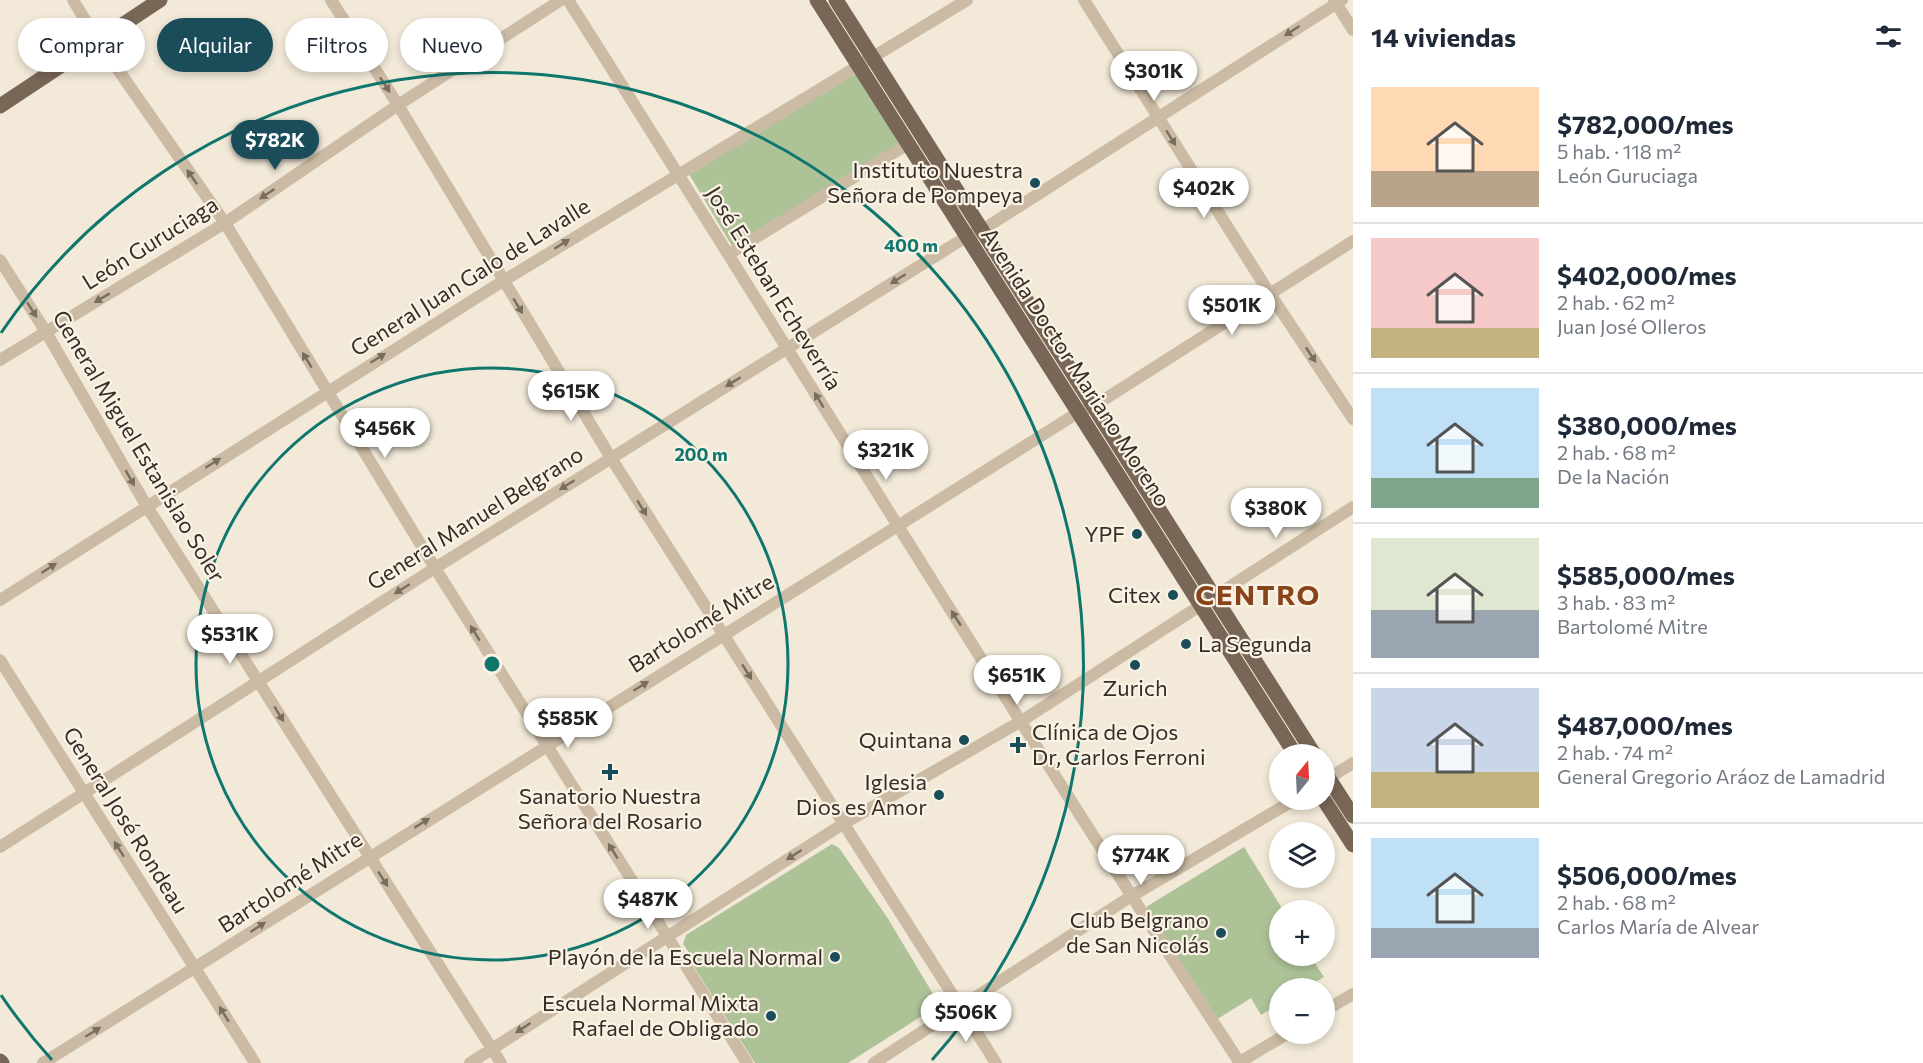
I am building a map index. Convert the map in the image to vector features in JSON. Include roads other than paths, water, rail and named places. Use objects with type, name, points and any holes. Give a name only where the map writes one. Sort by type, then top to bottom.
[{"type":"main road","points":[[133,18],[160,0]]},
{"type":"main road","name":"Avenida Doctor Mariano Moreno","points":[[817,0],[1289,744]]},
{"type":"main road","name":"Avenida Doctor Mariano Moreno","points":[[836,0],[1308,744]]},
{"type":"main road","points":[[0,106],[51,72]]},
{"type":"main road","points":[[1335,790],[1353,816]]},
{"type":"main road","points":[[1330,810],[1353,845]]},
{"type":"street","points":[[73,0],[84,18]]},
{"type":"street","points":[[331,0],[398,105],[611,458],[996,1063]]},
{"type":"street","name":"León Guruciaga","points":[[0,360],[225,223],[398,105],[561,0]]},
{"type":"street","name":"José Esteban Echeverría","points":[[568,0],[678,172],[896,525],[1023,720],[1131,897],[1239,1063]]},
{"type":"street","name":"General Juan Galo de Lavalle","points":[[0,600],[503,280],[678,172],[860,66],[872,56],[967,0]]},
{"type":"street","points":[[1084,0],[1270,294],[1353,419]]},
{"type":"street","points":[[1337,1],[1353,30]]},
{"type":"street","name":"General Manuel Belgrano","points":[[0,847],[82,792],[435,568],[966,237],[982,230],[1337,1]]},
{"type":"street","points":[[120,72],[225,223],[435,568],[747,1063]]},
{"type":"street","points":[[729,254],[909,144]]},
{"type":"street","name":"Bartolomé Mitre","points":[[43,1063],[896,525],[1079,411],[1094,406],[1353,241]]},
{"type":"street","name":"General Miguel Estanislao Soler","points":[[0,260],[46,332],[146,505],[501,1063]]},
{"type":"street","points":[[470,1063],[843,824],[1023,720],[1353,507]]},
{"type":"street","name":"General José Rondeau","points":[[0,660],[255,1063]]},
{"type":"street","points":[[1335,772],[1353,763]]},
{"type":"street","points":[[874,1063],[1131,897],[1277,810]]},
{"type":"street","points":[[1335,1005],[1353,994]]},
{"type":"street","points":[[1239,1063],[1270,1044]]},
{"type":"place","name":"Instituto Nuestra Señora de Pompeya","points":[[1035,183]]},
{"type":"place","name":"YPF","points":[[1137,534]]},
{"type":"place","name":"Citex","points":[[1173,595]]},
{"type":"place","name":"La Segunda","points":[[1186,644]]},
{"type":"place","name":"Zurich","points":[[1135,665]]},
{"type":"place","name":"Quintana","points":[[964,740]]},
{"type":"place","name":"Clínica de Ojos Dr, Carlos Ferroni","points":[[1018,745]]},
{"type":"place","name":"Sanatorio Nuestra Señora del Rosario","points":[[610,772]]},
{"type":"place","name":"Iglesia Dios es Amor","points":[[939,795]]},
{"type":"place","name":"Club Belgrano de San Nicolás","points":[[1221,933]]},
{"type":"place","name":"Playón de la Escuela Normal","points":[[835,957]]},
{"type":"place","name":"Escuela Normal Mixta Rafael de Obligado","points":[[771,1016]]},
{"type":"district","name":"CENTRO","points":[[1258,595]]}]
